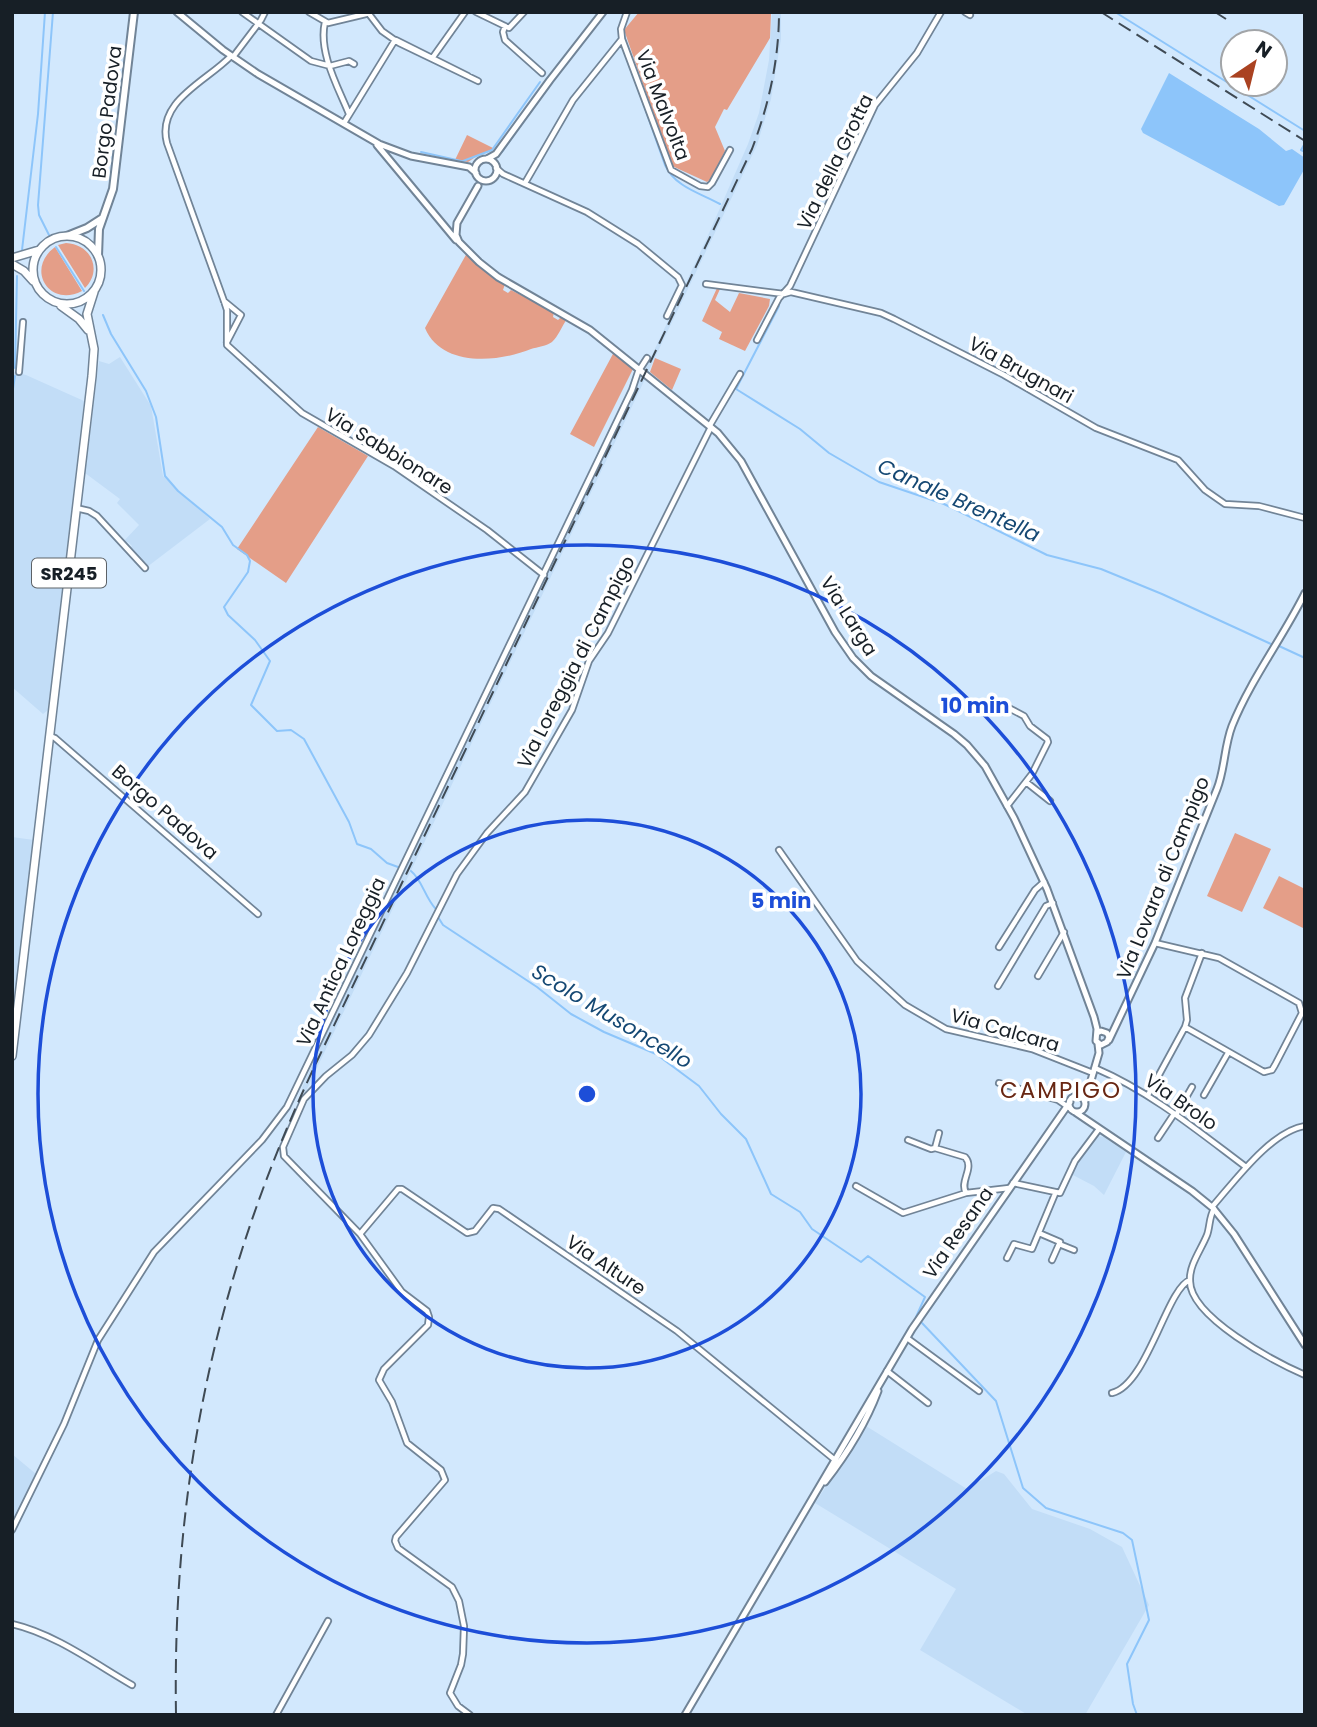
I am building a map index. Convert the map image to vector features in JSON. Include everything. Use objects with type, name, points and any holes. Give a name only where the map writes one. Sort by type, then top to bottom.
[{"type":"main road","name":"Borgo Padova","points":[[98,256],[99,231],[113,189],[134,12]]},
{"type":"main road","points":[[36,285],[33,267],[40,250],[49,241],[87,229],[105,215]]},
{"type":"main road","points":[[54,302],[72,304],[84,300],[94,292],[101,274],[98,256],[86,241],[67,236]]},
{"type":"main road","points":[[12,258],[40,250]]},
{"type":"main road","points":[[12,264],[24,271],[44,295],[79,319],[92,338]]},
{"type":"main road","name":"SR245","points":[[12,1056],[93,361],[87,313],[94,292]]},
{"type":"street","points":[[242,12],[303,57],[330,66],[349,61],[354,64]]},
{"type":"street","points":[[226,343],[227,310],[167,143],[164,125],[173,105],[232,57],[265,12]]},
{"type":"street","points":[[309,12],[325,22],[370,13],[382,31],[395,40],[478,81]]},
{"type":"street","points":[[432,58],[465,12]]},
{"type":"street","points":[[475,12],[511,27],[524,12]]},
{"type":"street","points":[[470,167],[496,154],[603,12]]},
{"type":"street","name":"Via Malvolta","points":[[627,12],[621,29],[622,39],[671,170],[700,186],[708,187],[730,150]]},
{"type":"street","name":"Via della Grotta","points":[[784,293],[790,286],[875,105],[917,53],[941,12]]},
{"type":"street","points":[[181,14],[232,57],[371,140],[397,152],[470,167],[485,181]]},
{"type":"street","points":[[325,22],[324,38],[330,66],[349,115]]},
{"type":"street","points":[[505,26],[505,40],[542,73]]},
{"type":"street","points":[[525,183],[573,100],[622,39]]},
{"type":"street","points":[[344,123],[395,40]]},
{"type":"street","name":"Via Larga","points":[[371,140],[462,245],[498,277],[579,322],[711,426],[741,461],[835,632],[851,656],[878,682],[967,745],[985,766],[1053,903],[1102,1032],[1097,1042]]},
{"type":"street","points":[[394,164],[391,156],[397,152]]},
{"type":"street","points":[[494,177],[496,154]]},
{"type":"street","points":[[487,159],[503,174],[587,212],[638,244],[678,277],[682,285],[667,316]]},
{"type":"street","points":[[478,163],[478,186]]},
{"type":"street","points":[[443,224],[450,226],[457,222],[478,186],[503,174]]},
{"type":"street","points":[[462,245],[458,231],[466,209]]},
{"type":"street","points":[[457,222],[456,237],[462,245]]},
{"type":"street","name":"Via Brugnari","points":[[706,284],[791,292],[889,316],[1004,375],[1096,428],[1178,460],[1205,490],[1225,504],[1259,506],[1305,518]]},
{"type":"street","points":[[757,340],[784,293]]},
{"type":"street","points":[[224,301],[241,315],[226,343]]},
{"type":"street","points":[[19,372],[23,322]]},
{"type":"street","name":"Via Sabbionare","points":[[226,343],[302,413],[404,473],[487,530],[544,575]]},
{"type":"street","name":"Via Antica Loreggia","points":[[12,1530],[64,1424],[98,1340],[154,1252],[262,1140],[287,1107],[647,358]]},
{"type":"street","name":"Via Loreggia di Campigo","points":[[360,1234],[284,1156],[282,1149],[287,1136],[308,1093],[348,1059],[369,1035],[407,973],[452,882],[484,838],[524,792],[572,710],[589,661],[608,633],[711,426],[740,374]]},
{"type":"street","points":[[76,508],[97,516],[145,568]]},
{"type":"street","name":"Via Lovara di Campigo","points":[[1094,1069],[1155,943],[1219,785],[1229,735],[1236,717],[1257,673],[1292,619],[1305,593]]},
{"type":"street","points":[[1003,705],[1024,716],[1030,726],[1047,739],[1027,782],[1007,806]]},
{"type":"street","name":"Borgo Padova","points":[[50,736],[258,914]]},
{"type":"street","points":[[1027,782],[1050,801]]},
{"type":"street","name":"Via Calcara","points":[[779,850],[856,961],[905,1005],[946,1029],[1032,1049],[1094,1069]]},
{"type":"street","points":[[999,947],[1035,890],[1044,882]]},
{"type":"street","points":[[998,986],[1046,906],[1053,903]]},
{"type":"street","points":[[1038,976],[1063,932]]},
{"type":"street","points":[[1155,943],[1202,953],[1227,962],[1298,1003],[1302,1015],[1272,1070],[1259,1071],[1185,1027]]},
{"type":"street","points":[[1148,1095],[1185,1027],[1185,998],[1202,953]]},
{"type":"street","points":[[1097,1042],[1101,1045],[1108,1041],[1102,1032],[1111,1031],[1117,1024]]},
{"type":"street","name":"Via Lovara di Campigo","points":[[1085,1104],[1088,1084],[1100,1050],[1097,1042]]},
{"type":"street","points":[[1204,1095],[1228,1053]]},
{"type":"street","name":"Via Brolo","points":[[1094,1069],[1148,1095],[1247,1167]]},
{"type":"street","points":[[999,1083],[1072,1105],[1099,1129],[1213,1208],[1234,1234],[1305,1345]]},
{"type":"street","name":"Via Lovara di Campigo","points":[[1072,1105],[1088,1084]]},
{"type":"street","points":[[1158,1138],[1192,1087]]},
{"type":"street","points":[[1072,1105],[1081,1098],[1092,1123]]},
{"type":"street","name":"Via Resana","points":[[685,1715],[811,1500],[838,1462],[907,1338],[1063,1114],[1072,1105],[1080,1111],[1085,1104]]},
{"type":"street","points":[[1305,1126],[1286,1132],[1247,1167],[1213,1208],[1206,1238],[1191,1271],[1190,1280],[1193,1295],[1212,1317],[1263,1355],[1305,1375]]},
{"type":"street","points":[[856,1186],[903,1213],[966,1193],[1011,1185],[1060,1193],[1075,1161],[1099,1129]]},
{"type":"street","points":[[935,1148],[939,1133]]},
{"type":"street","points":[[908,1140],[965,1157],[969,1165],[963,1186],[966,1193]]},
{"type":"street","name":"Via Alture","points":[[360,1234],[398,1189],[402,1189],[467,1233],[474,1231],[493,1208],[499,1209],[659,1318],[838,1462]]},
{"type":"street","points":[[1007,1258],[1014,1244],[1031,1249],[1055,1194]]},
{"type":"street","points":[[1039,1233],[1074,1250]]},
{"type":"street","points":[[360,1234],[402,1292],[425,1309],[429,1317],[428,1325],[379,1378],[379,1382],[392,1402],[407,1443],[441,1470],[446,1478],[395,1541],[398,1548],[456,1591],[464,1626],[464,1639],[461,1665],[450,1693],[458,1706],[470,1715]]},
{"type":"street","points":[[1052,1260],[1059,1244]]},
{"type":"street","points":[[1112,1393],[1128,1383],[1155,1338],[1181,1286],[1190,1280]]},
{"type":"street","points":[[907,1338],[979,1391]]},
{"type":"street","points":[[887,1371],[928,1403]]},
{"type":"street","points":[[276,1715],[328,1621]]},
{"type":"street","points":[[12,1624],[55,1640],[132,1685]]},
{"type":"shaded area","points":[[639,12],[771,14],[770,38],[715,127],[725,151],[707,182],[672,166],[624,30]]},
{"type":"shaded area","points":[[772,12],[781,12],[781,39],[771,99],[757,145],[648,372],[645,370],[706,240],[759,113],[769,60]]},
{"type":"shaded area","points":[[467,135],[493,148],[468,162],[455,160]]},
{"type":"shaded area","points":[[66,243],[82,248],[92,259],[93,274],[85,288],[58,245]]},
{"type":"shaded area","points":[[55,247],[82,291],[70,295],[60,294],[45,284],[42,266],[46,256]]},
{"type":"shaded area","points":[[467,253],[505,284],[503,290],[508,293],[511,290],[554,312],[553,317],[558,320],[561,317],[567,319],[552,342],[488,359],[458,356],[433,341],[425,328]]},
{"type":"shaded area","points":[[717,288],[720,289],[715,300],[730,312],[739,293],[770,299],[769,306],[745,351],[719,339],[722,332],[702,321]]},
{"type":"shaded area","points":[[614,352],[634,367],[594,447],[570,434]]},
{"type":"shaded area","points":[[120,357],[151,406],[163,476],[210,519],[147,567],[129,549],[132,546],[123,542],[139,525],[117,503],[120,499],[85,473],[99,361],[109,364]]},
{"type":"shaded area","points":[[655,358],[681,369],[672,390],[650,372]]},
{"type":"shaded area","points":[[14,372],[84,401],[48,710],[43,714],[12,687]]},
{"type":"shaded area","points":[[642,375],[646,377],[305,1093],[302,1088],[319,1049]]},
{"type":"shaded area","points":[[318,427],[368,456],[286,583],[237,549]]},
{"type":"shaded area","points":[[1235,833],[1271,849],[1242,912],[1207,896]]},
{"type":"shaded area","points":[[12,837],[34,840],[12,1025]]},
{"type":"shaded area","points":[[1279,876],[1305,889],[1305,929],[1263,908]]},
{"type":"shaded area","points":[[1098,1136],[1104,1137],[1126,1152],[1104,1195],[1094,1186],[1071,1174],[1077,1161]]},
{"type":"shaded area","points":[[866,1426],[967,1489],[996,1471],[1004,1474],[1032,1509],[1090,1529],[1122,1547],[1149,1605],[1085,1715],[1028,1715],[920,1650],[956,1589],[815,1503]]},
{"type":"shaded area","points":[[12,1454],[36,1474],[12,1527]]},
{"type":"water","points":[[1169,73],[1259,129],[1286,151],[1292,149],[1305,158],[1305,168],[1284,205],[1279,206],[1143,133],[1141,129]]},
{"type":"waterway","points":[[22,250],[38,114],[45,12]]},
{"type":"waterway","name":"Scolo Musoncello","points":[[49,235],[39,215],[38,205],[53,12]]},
{"type":"waterway","points":[[579,47],[607,12]]},
{"type":"waterway","points":[[1115,12],[1305,131]]},
{"type":"waterway","points":[[524,120],[556,76]]},
{"type":"waterway","points":[[463,161],[492,150],[540,82]]},
{"type":"waterway","name":"Canale Brentella","points":[[636,83],[669,173],[689,189],[720,204]]},
{"type":"waterway","points":[[502,152],[519,127]]},
{"type":"waterway","points":[[1304,145],[1301,150],[1305,152]]},
{"type":"waterway","points":[[421,152],[461,161]]},
{"type":"waterway","name":"Scolo Musoncello","points":[[56,247],[84,291]]},
{"type":"waterway","points":[[15,368],[17,276]]},
{"type":"waterway","name":"Canale Brentella","points":[[779,306],[736,389],[800,429],[829,453],[879,482],[944,504],[1047,555],[1101,569],[1271,644]]},
{"type":"waterway","name":"Scolo Musoncello","points":[[103,315],[111,334],[146,391],[156,417],[165,476],[178,491],[222,527],[233,545],[247,555],[250,561],[248,572],[224,607],[228,615],[255,640],[270,661],[251,705],[277,731],[291,730],[304,739],[349,822],[357,844],[371,849],[387,863],[398,867]]},
{"type":"waterway","points":[[12,395],[15,376]]},
{"type":"waterway","name":"Canale Brentella","points":[[1279,646],[1305,658]]},
{"type":"waterway","name":"Scolo Musoncello","points":[[411,871],[435,908]]},
{"type":"waterway","name":"Scolo Musoncello","points":[[438,917],[443,925],[537,987],[571,1014],[604,1032],[656,1054],[699,1086],[721,1114],[746,1139],[771,1194],[800,1212],[812,1229],[861,1262],[868,1256],[925,1297],[916,1317]]},
{"type":"waterway","name":"Scolo Musoncello","points":[[922,1323],[996,1401],[1023,1488],[1046,1508],[1123,1533],[1132,1540],[1149,1620],[1127,1664],[1137,1715]]},
{"type":"railway","points":[[176,1715],[182,1543],[193,1460],[208,1378],[228,1298],[253,1218],[283,1138],[318,1059],[752,149],[772,82],[779,12]]},
{"type":"railway","points":[[1101,12],[1305,141]]},
{"type":"railway","points":[[1215,12],[1226,19]]},
{"type":"district","name":"CAMPIGO","points":[[1061,1090]]}]
